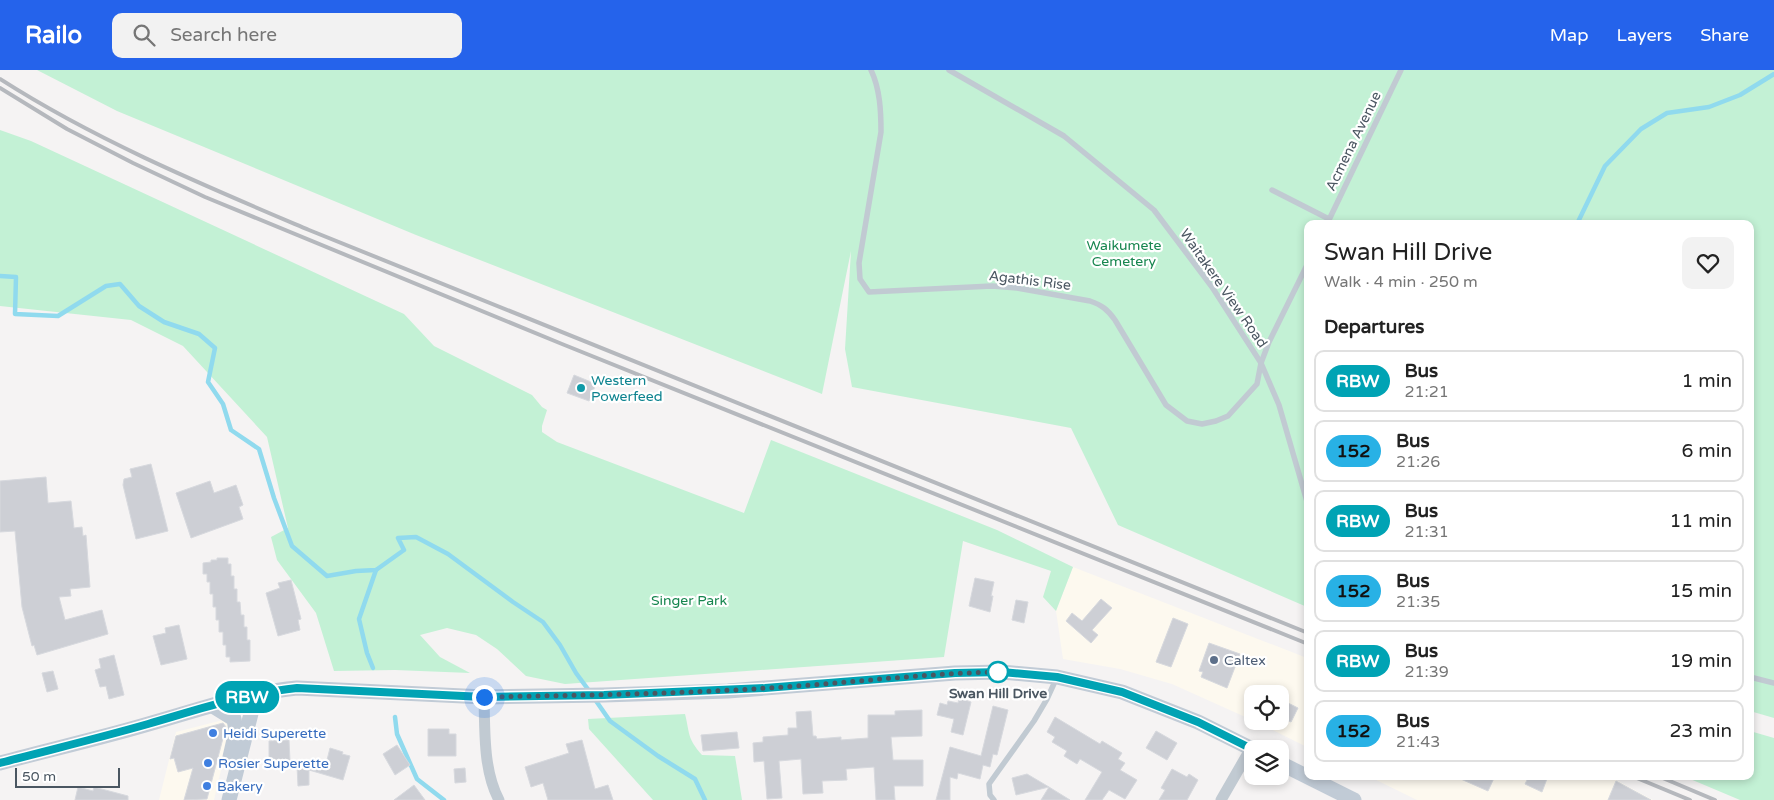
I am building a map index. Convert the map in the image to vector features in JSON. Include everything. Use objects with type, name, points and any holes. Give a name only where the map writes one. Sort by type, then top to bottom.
[{"type":"main road","points":[[0,763],[275,690],[315,688],[484,697],[604,695],[784,687],[955,673],[1002,672],[1057,677],[1122,692],[1198,722],[1244,745]]},
{"type":"main road","points":[[230,793],[256,694]]},
{"type":"main road","points":[[213,706],[234,719],[236,730],[228,768],[230,793]]},
{"type":"main road","points":[[1289,768],[1304,775]]},
{"type":"main road","points":[[1314,780],[1354,800]]},
{"type":"street","points":[[484,697],[488,764],[494,791],[499,800]]},
{"type":"street","points":[[1221,800],[1244,762]]},
{"type":"lane","name":"Agathis Rise","points":[[871,70],[879,97],[881,132],[859,263],[860,279],[869,292],[1004,287],[1100,304],[1108,310],[1115,320],[1166,405],[1187,421],[1202,424],[1228,416],[1256,384],[1261,363]]},
{"type":"lane","name":"Waitakere View Road","points":[[949,70],[1064,136],[1154,210],[1212,287],[1261,363],[1278,405],[1304,492]]},
{"type":"lane","name":"Acmena Avenue","points":[[1328,220],[1401,70]]},
{"type":"lane","points":[[1272,190],[1326,220]]},
{"type":"lane","points":[[1261,363],[1304,272]]},
{"type":"lane","points":[[994,800],[990,794],[989,784],[1034,721],[1057,677]]},
{"type":"lane","points":[[1754,678],[1774,683]]},
{"type":"shaded area","points":[[1073,567],[1304,657],[1304,746],[1272,730],[1289,730],[1289,685],[1244,685],[1244,716],[1172,684],[1120,669],[1063,659],[1056,611]]},
{"type":"shaded area","points":[[223,720],[231,727],[214,800],[159,800],[176,732]]},
{"type":"shaded area","points":[[1376,780],[1616,780],[1653,800],[1417,800]]},
{"type":"green space","name":"Waikumete Cemetery","points":[[37,70],[1774,70],[1774,718],[1754,712],[1754,220],[1304,220],[1304,606],[1118,525],[1071,428],[852,387],[845,349],[851,251],[822,394],[416,235],[117,111]]},
{"type":"green space","name":"Singer Park","points":[[0,130],[31,141],[404,314],[434,346],[532,395],[547,410],[542,432],[557,442],[744,513],[771,440],[997,530],[1073,567],[1056,611],[1043,597],[1051,571],[963,541],[944,657],[565,684],[526,676],[497,649],[476,635],[447,628],[420,635],[440,657],[470,673],[395,670],[334,671],[316,613],[277,560],[271,537],[288,528],[267,437],[183,346],[131,320],[0,306]]},
{"type":"green space","points":[[685,714],[691,740],[702,755],[735,756],[742,800],[653,800],[589,729],[588,719]]},
{"type":"green space","points":[[1754,732],[1774,738],[1774,800],[1740,800],[1692,780],[1754,780]]},
{"type":"building","name":"Western Powerfeed","points":[[574,375],[596,384],[589,401],[567,393]]},
{"type":"building","points":[[151,464],[168,531],[136,539],[123,485],[124,479],[132,477],[130,469]]},
{"type":"building","points":[[46,477],[48,503],[71,501],[74,528],[82,527],[83,536],[86,535],[90,587],[70,589],[71,596],[59,597],[65,620],[102,610],[108,634],[37,655],[34,645],[32,646],[22,607],[15,531],[0,532],[0,481]]},
{"type":"building","points":[[210,481],[214,493],[236,485],[243,505],[239,507],[243,519],[191,538],[176,493]]},
{"type":"building","points":[[217,558],[228,558],[228,564],[231,564],[231,576],[234,576],[234,589],[237,589],[237,602],[240,602],[241,615],[244,615],[244,627],[247,627],[247,640],[250,640],[250,661],[230,662],[230,657],[226,657],[226,645],[223,645],[223,632],[219,632],[219,620],[216,620],[216,607],[213,607],[213,594],[210,594],[210,582],[207,582],[207,574],[203,574],[203,563],[217,560]]},
{"type":"building","points":[[975,578],[994,582],[990,612],[969,606]]},
{"type":"building","points":[[291,580],[301,619],[298,620],[300,630],[278,636],[266,593],[280,588],[278,583]]},
{"type":"building","points":[[1101,599],[1112,608],[1092,630],[1098,635],[1091,643],[1066,621],[1072,613],[1082,621]]},
{"type":"building","points":[[1016,600],[1028,602],[1024,623],[1012,620]]},
{"type":"building","points":[[1173,618],[1188,624],[1171,667],[1156,662]]},
{"type":"building","points":[[179,625],[187,659],[161,665],[153,636],[166,633],[165,628]]},
{"type":"building","points":[[1209,643],[1240,654],[1227,688],[1201,677],[1203,672],[1199,671]]},
{"type":"building","points":[[114,655],[124,695],[109,699],[106,686],[100,687],[95,670],[101,668],[99,659]]},
{"type":"building","points":[[53,671],[58,689],[47,692],[42,673]]},
{"type":"building","points":[[959,698],[971,702],[963,735],[951,732],[954,719],[937,715],[940,703],[947,705],[948,701],[958,703]]},
{"type":"building","points":[[1289,704],[1298,708],[1291,722],[1289,721]]},
{"type":"building","points":[[993,706],[1008,710],[997,755],[993,754],[990,767],[983,765],[980,779],[958,773],[957,779],[950,777],[950,800],[936,800],[950,747],[981,756]]},
{"type":"building","points":[[922,710],[922,736],[891,737],[893,760],[923,760],[923,786],[894,786],[895,800],[876,800],[874,767],[846,769],[847,780],[822,781],[823,793],[803,794],[801,759],[779,761],[782,798],[767,799],[764,761],[754,762],[753,743],[763,742],[763,737],[788,735],[788,728],[797,728],[796,712],[811,711],[813,736],[816,736],[817,739],[841,737],[841,740],[868,738],[868,715],[895,715],[895,711]]},
{"type":"building","points":[[1055,717],[1100,744],[1102,741],[1122,753],[1118,759],[1125,763],[1120,770],[1137,780],[1125,799],[1109,790],[1102,800],[1085,800],[1102,772],[1080,759],[1077,764],[1064,756],[1067,751],[1052,742],[1055,737],[1047,732]]},
{"type":"building","points":[[223,723],[226,727],[207,799],[184,800],[193,768],[178,772],[174,758],[170,759],[176,736]]},
{"type":"building","points":[[428,729],[449,729],[449,734],[456,734],[456,756],[428,756]]},
{"type":"building","points":[[1156,731],[1177,743],[1167,760],[1146,748]]},
{"type":"building","points":[[737,732],[739,748],[703,751],[701,735]]},
{"type":"building","points":[[289,740],[290,761],[269,762],[269,741]]},
{"type":"building","points":[[582,740],[595,789],[608,785],[613,800],[548,800],[543,783],[531,787],[525,767],[569,753],[566,744]]},
{"type":"building","points":[[397,745],[410,765],[395,775],[383,754]]},
{"type":"building","points":[[330,748],[350,756],[343,780],[309,770],[309,785],[298,786],[297,766],[326,764]]},
{"type":"building","points":[[465,768],[466,782],[455,783],[454,769]]},
{"type":"building","points":[[1172,769],[1187,777],[1189,774],[1198,780],[1187,800],[1159,800],[1165,790],[1161,788]]},
{"type":"building","points":[[1027,774],[1049,787],[1016,795],[1012,778]]},
{"type":"building","points":[[1463,780],[1493,780],[1488,791]]},
{"type":"building","points":[[1527,780],[1546,780],[1542,792],[1525,784]]},
{"type":"building","points":[[1616,781],[1651,800],[1608,800]]},
{"type":"building","points":[[414,785],[425,800],[394,800]]},
{"type":"building","points":[[78,787],[93,791],[94,787],[128,796],[128,800],[75,800]]},
{"type":"building","points":[[1049,787],[1070,800],[1041,800]]},
{"type":"waterway","points":[[1579,220],[1605,166],[1641,129],[1667,113],[1709,107],[1740,95],[1774,74]]},
{"type":"waterway","points":[[0,276],[16,277],[15,314],[58,316],[106,286],[120,284],[139,306],[164,322],[199,334],[215,348],[208,382],[223,404],[231,430],[259,449],[274,498],[292,546],[327,576],[376,570],[404,550],[398,538],[416,537],[448,554],[543,622],[590,692]]},
{"type":"waterway","points":[[373,668],[367,653],[359,619],[376,570]]},
{"type":"waterway","points":[[594,698],[610,721],[658,756],[695,779],[705,800]]},
{"type":"waterway","points":[[395,717],[397,734],[417,779],[444,800]]},
{"type":"railway","points":[[0,79],[112,142],[190,179],[309,230],[1304,631]]},
{"type":"railway","points":[[0,88],[67,129],[205,197],[562,344],[1304,642]]},
{"type":"railway","points":[[1642,780],[1690,800]]},
{"type":"railway","points":[[1668,780],[1715,800]]},
{"type":"bus line","name":"RBW","points":[[0,763],[246,697],[275,690],[297,688],[484,697],[604,695],[728,691],[955,673],[1002,672],[1057,677],[1090,683],[1122,692],[1198,722],[1244,745]]},
{"type":"place","name":"Western Powerfeed","points":[[581,388]]},
{"type":"place","name":"Caltex","points":[[1214,660]]},
{"type":"place","name":"Swan Hill Drive","points":[[998,672]]},
{"type":"place","name":"Heidi Superette","points":[[213,733]]},
{"type":"place","name":"Rosier Superette","points":[[208,763]]},
{"type":"place","name":"Bakery","points":[[207,786]]},
{"type":"route","points":[[484,697],[728,691],[955,673],[1002,672],[998,672]]}]
